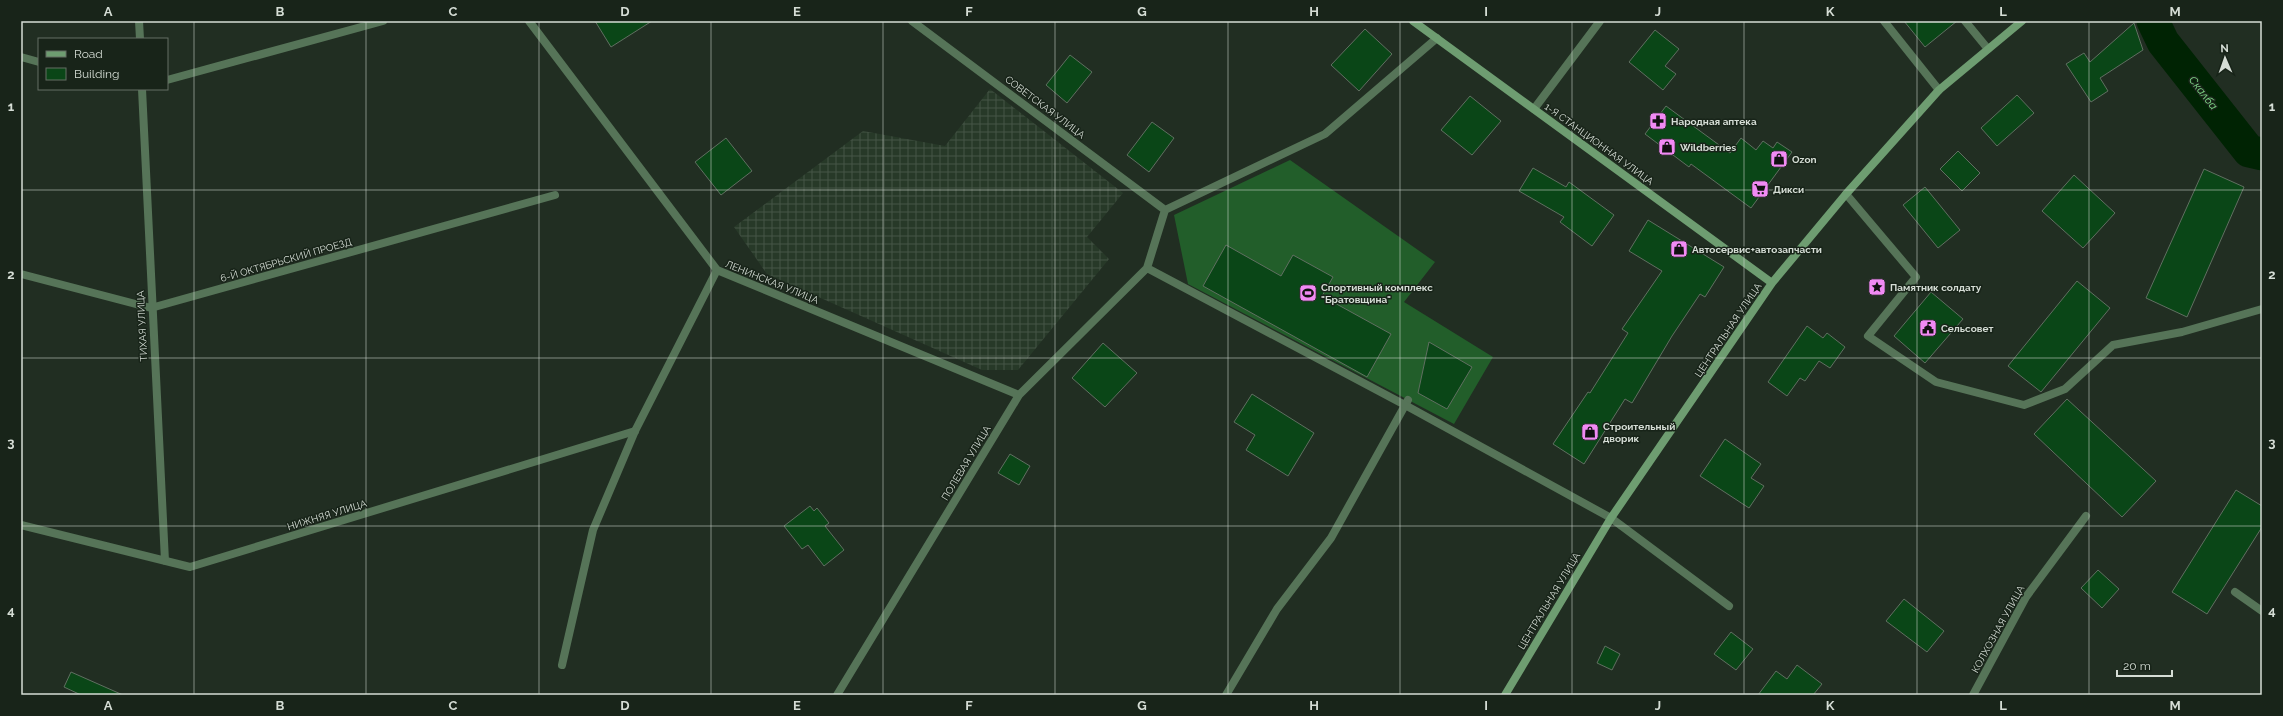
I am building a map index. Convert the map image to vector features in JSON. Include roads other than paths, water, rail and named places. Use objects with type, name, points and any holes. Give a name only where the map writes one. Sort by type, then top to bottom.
[{"type":"main road","name":"1-Я СТАНЦИОННАЯ УЛИЦА","points":[[1413,21],[1772,283]]},
{"type":"main road","name":"ЦЕНТРАЛЬНАЯ УЛИЦА","points":[[1505,695],[1611,518],[1772,283],[1846,194],[1939,90],[2022,21]]},
{"type":"street","points":[[139,21],[140,38]]},
{"type":"street","points":[[168,80],[383,21]]},
{"type":"street","name":"ЛЕНИНСКАЯ УЛИЦА","points":[[529,21],[717,270],[1019,395]]},
{"type":"street","name":"СОВЕТСКАЯ УЛИЦА","points":[[912,21],[1165,210]]},
{"type":"street","points":[[1534,109],[1600,21]]},
{"type":"street","points":[[1884,21],[1939,90]]},
{"type":"street","points":[[1965,21],[1988,49]]},
{"type":"street","points":[[1437,38],[1325,134],[1165,210],[1147,268],[1407,403],[1611,518],[1729,606]]},
{"type":"street","points":[[21,57],[38,62]]},
{"type":"street","name":"ТИХАЯ УЛИЦА","points":[[142,90],[151,308],[165,561]]},
{"type":"street","points":[[1846,194],[1916,277],[1868,336],[1936,382],[2024,405],[2065,389],[2113,345],[2182,332],[2262,309]]},
{"type":"street","name":"6-Й ОКТЯБРЬСКИЙ ПРОЕЗД","points":[[151,308],[555,195]]},
{"type":"street","name":"ПОЛЕВАЯ УЛИЦА","points":[[837,695],[1019,395],[1147,268]]},
{"type":"street","points":[[562,665],[593,530],[636,431],[717,270]]},
{"type":"street","points":[[21,274],[151,308]]},
{"type":"street","points":[[1226,695],[1277,609],[1330,538],[1407,403]]},
{"type":"street","name":"НИЖНЯЯ УЛИЦА","points":[[21,525],[190,568],[636,431]]},
{"type":"street","name":"КОЛХОЗНАЯ УЛИЦА","points":[[1973,695],[2026,597],[2086,516]]},
{"type":"street","points":[[2235,592],[2262,611]]},
{"type":"waterway","name":"Скалба","points":[[2153,21],[2163,42],[2249,151],[2262,154]]},
{"type":"place","name":"Народная аптека","points":[[1658,121]]},
{"type":"place","name":"Wildberries","points":[[1667,147]]},
{"type":"place","name":"Ozon","points":[[1779,159]]},
{"type":"place","name":"Дикси","points":[[1760,189]]},
{"type":"place","name":"Автосервис+автозапчасти","points":[[1679,249]]},
{"type":"place","name":"Памятник солдату","points":[[1877,287]]},
{"type":"place","name":"Спортивный комплекс \"Братовщина\"","points":[[1308,293]]},
{"type":"place","name":"Сельсовет","points":[[1928,328]]},
{"type":"place","name":"Строительный дворик","points":[[1590,432]]}]
